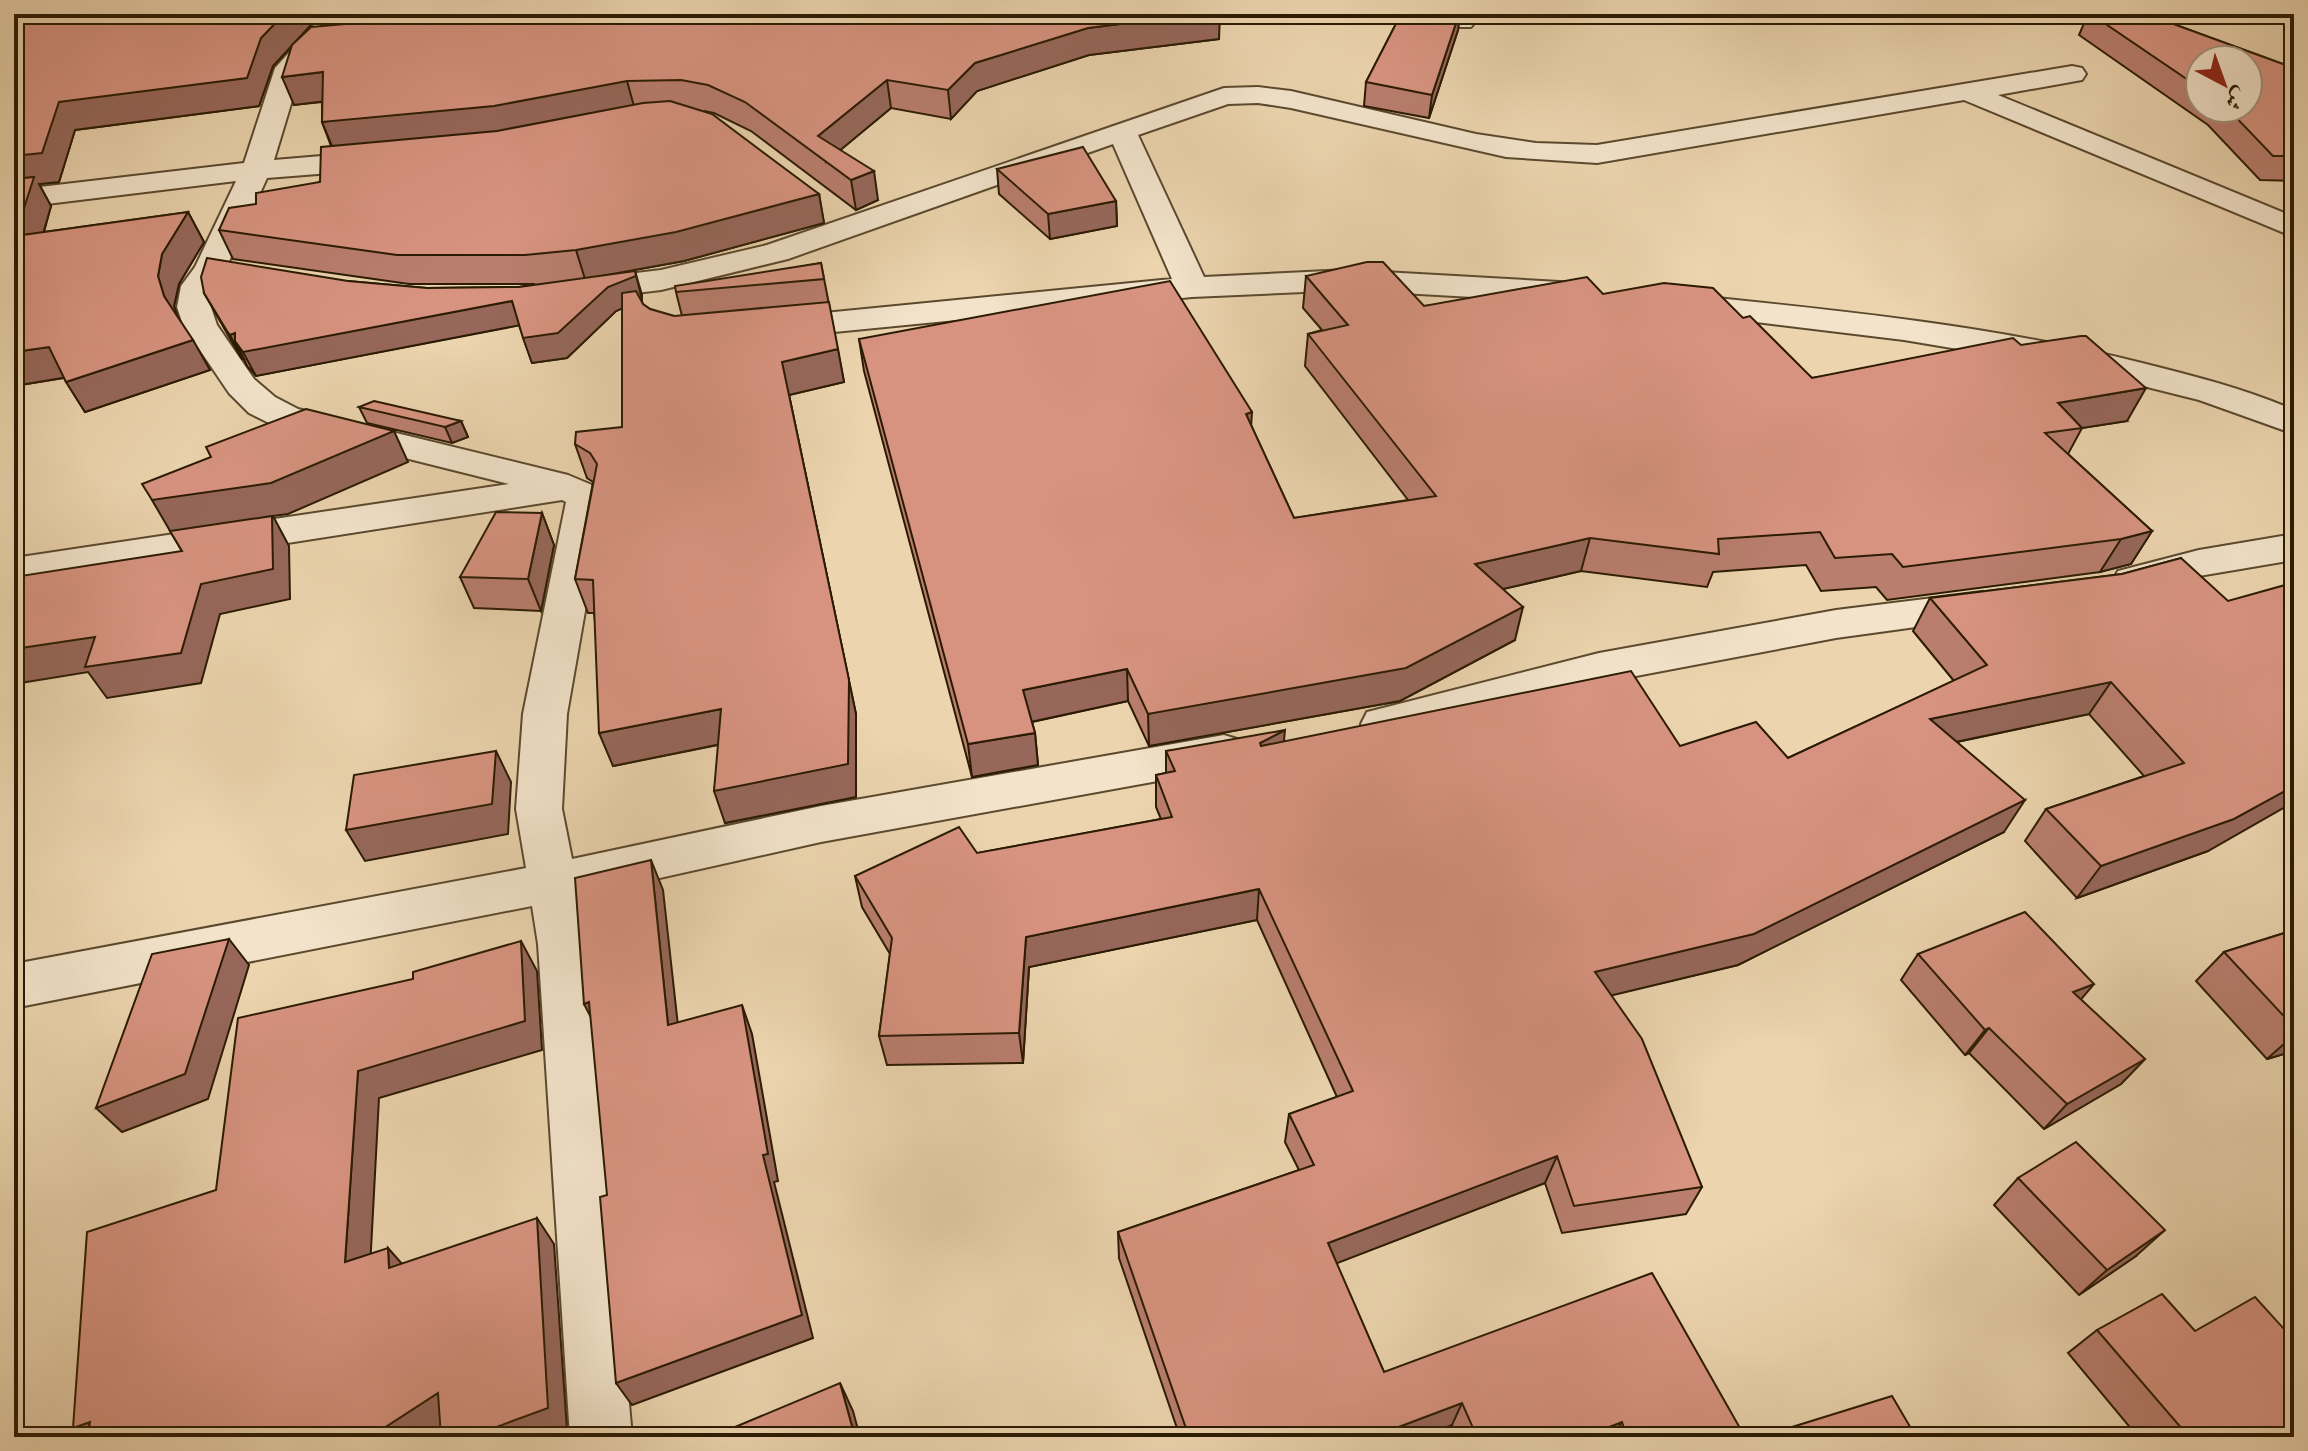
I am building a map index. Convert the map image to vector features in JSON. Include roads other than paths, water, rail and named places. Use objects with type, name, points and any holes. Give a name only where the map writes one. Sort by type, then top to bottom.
[{"type":"street","points":[[331,34],[288,68],[226,270],[197,286],[194,307],[200,325],[241,386],[262,405],[286,417],[568,487],[582,492],[586,497],[545,714],[539,809],[563,944],[601,1437]]},
{"type":"street","points":[[545,294],[662,295],[1224,96],[1249,93],[1551,156],[1597,154],[2072,74]]},
{"type":"street","points":[[1963,90],[2294,228]]},
{"type":"street","points":[[1122,131],[1192,287]]},
{"type":"street","points":[[14,199],[256,170],[403,158]]},
{"type":"street","points":[[829,208],[854,227]]},
{"type":"street","points":[[745,331],[1192,287],[1348,280],[1602,296]]},
{"type":"street","points":[[1645,301],[1900,327],[2059,353],[2169,380],[2265,410],[2294,423]]},
{"type":"street","points":[[14,572],[568,487]]},
{"type":"street","points":[[2101,589],[2199,563],[2294,547]]},
{"type":"street","points":[[1340,732],[1599,668],[1836,624],[2024,600]]},
{"type":"street","points":[[14,986],[551,883],[821,824],[1263,746]]}]
